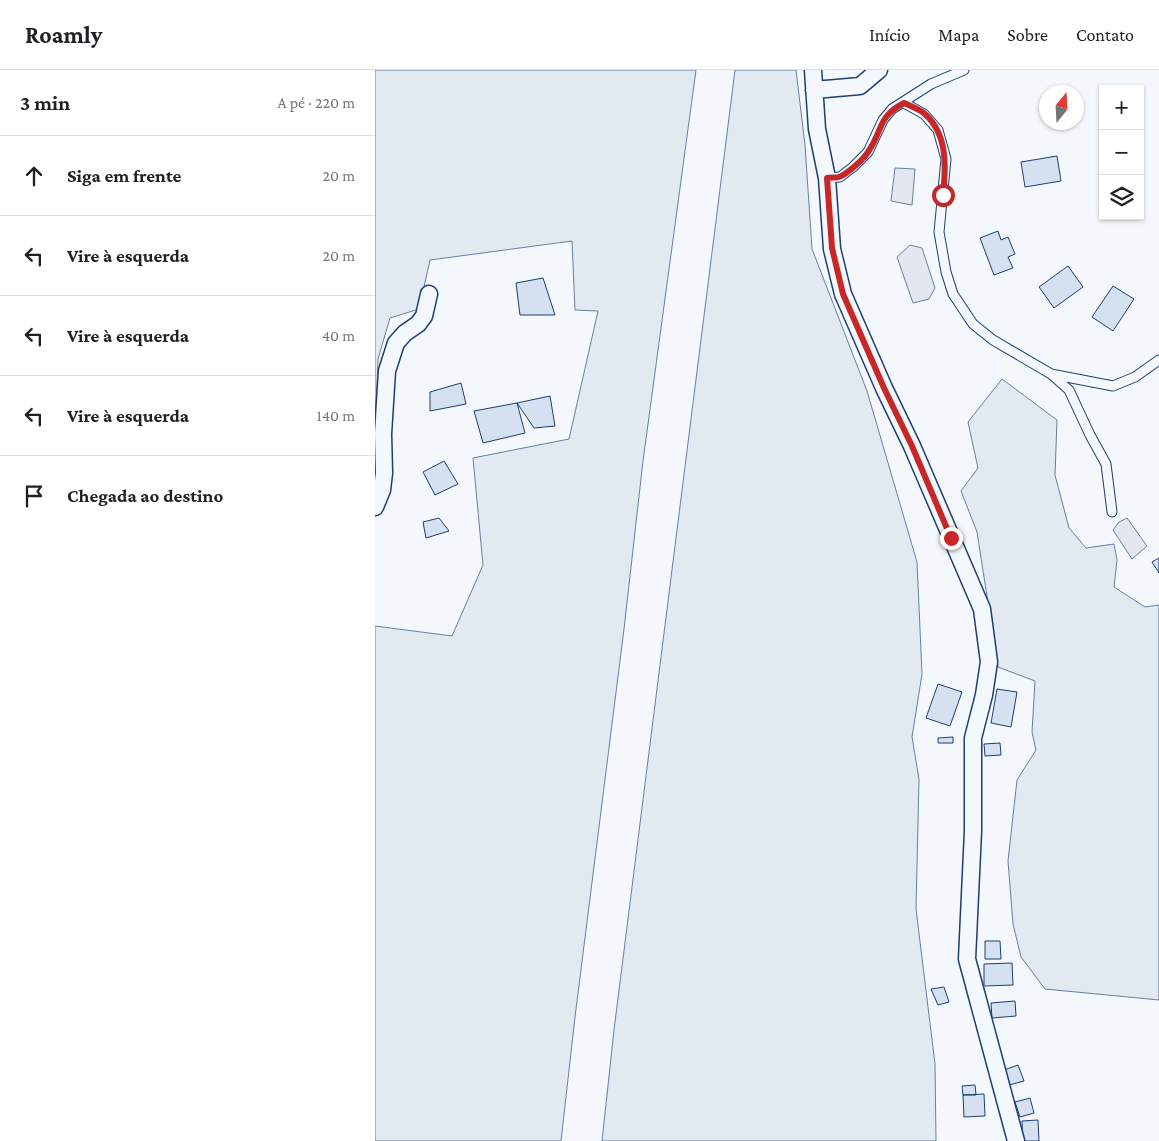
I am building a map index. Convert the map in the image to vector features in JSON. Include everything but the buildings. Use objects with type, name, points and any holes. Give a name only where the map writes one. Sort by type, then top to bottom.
[{"type":"street","points":[[813,70],[817,129],[827,178],[832,248],[843,294],[884,388],[912,446],[981,608],[989,662],[985,695],[973,738],[973,831],[967,959],[1016,1141]]},
{"type":"street","points":[[815,90],[860,86],[879,70]]},
{"type":"street","points":[[375,507],[382,490],[387,371],[396,344],[405,332],[418,324],[423,316],[429,294]]},
{"type":"lane","points":[[827,178],[840,177],[868,152],[883,120],[892,109],[931,84],[963,70]]},
{"type":"lane","points":[[904,103],[924,114],[938,130],[946,159],[939,232],[946,272],[953,294],[973,324],[993,340],[1051,374],[1069,390],[1106,464],[1112,512]]},
{"type":"lane","points":[[1051,374],[1113,386],[1135,377],[1159,360]]},
{"type":"shaded area","points":[[375,70],[696,70],[643,461],[561,1141],[375,1141],[375,626],[452,636],[483,565],[473,458],[569,439],[598,311],[575,310],[572,241],[430,260],[419,309],[390,318],[378,359],[375,436]]},
{"type":"shaded area","points":[[735,70],[796,70],[805,145],[812,249],[867,391],[917,562],[922,674],[912,737],[919,779],[916,909],[935,1064],[936,1141],[602,1141],[614,1030]]},
{"type":"shaded area","points":[[895,168],[915,169],[912,205],[891,201]]},
{"type":"shaded area","points":[[910,245],[922,248],[935,288],[929,299],[913,303],[897,257]]},
{"type":"shaded area","points":[[1002,379],[1057,420],[1055,475],[1069,528],[1086,548],[1114,544],[1117,560],[1114,587],[1145,607],[1159,605],[1159,1000],[1045,989],[1021,957],[1013,924],[1008,861],[1017,780],[1036,750],[1032,732],[1035,681],[998,667],[977,532],[961,491],[978,468],[968,422]]},
{"type":"shaded area","points":[[1127,518],[1147,546],[1132,559],[1113,530],[1119,522]]},
{"type":"route","points":[[943,195],[946,159],[938,130],[924,114],[904,103],[892,109],[883,120],[868,152],[853,167],[840,177],[827,178],[832,248],[843,294],[884,388],[912,446],[951,538]]}]
